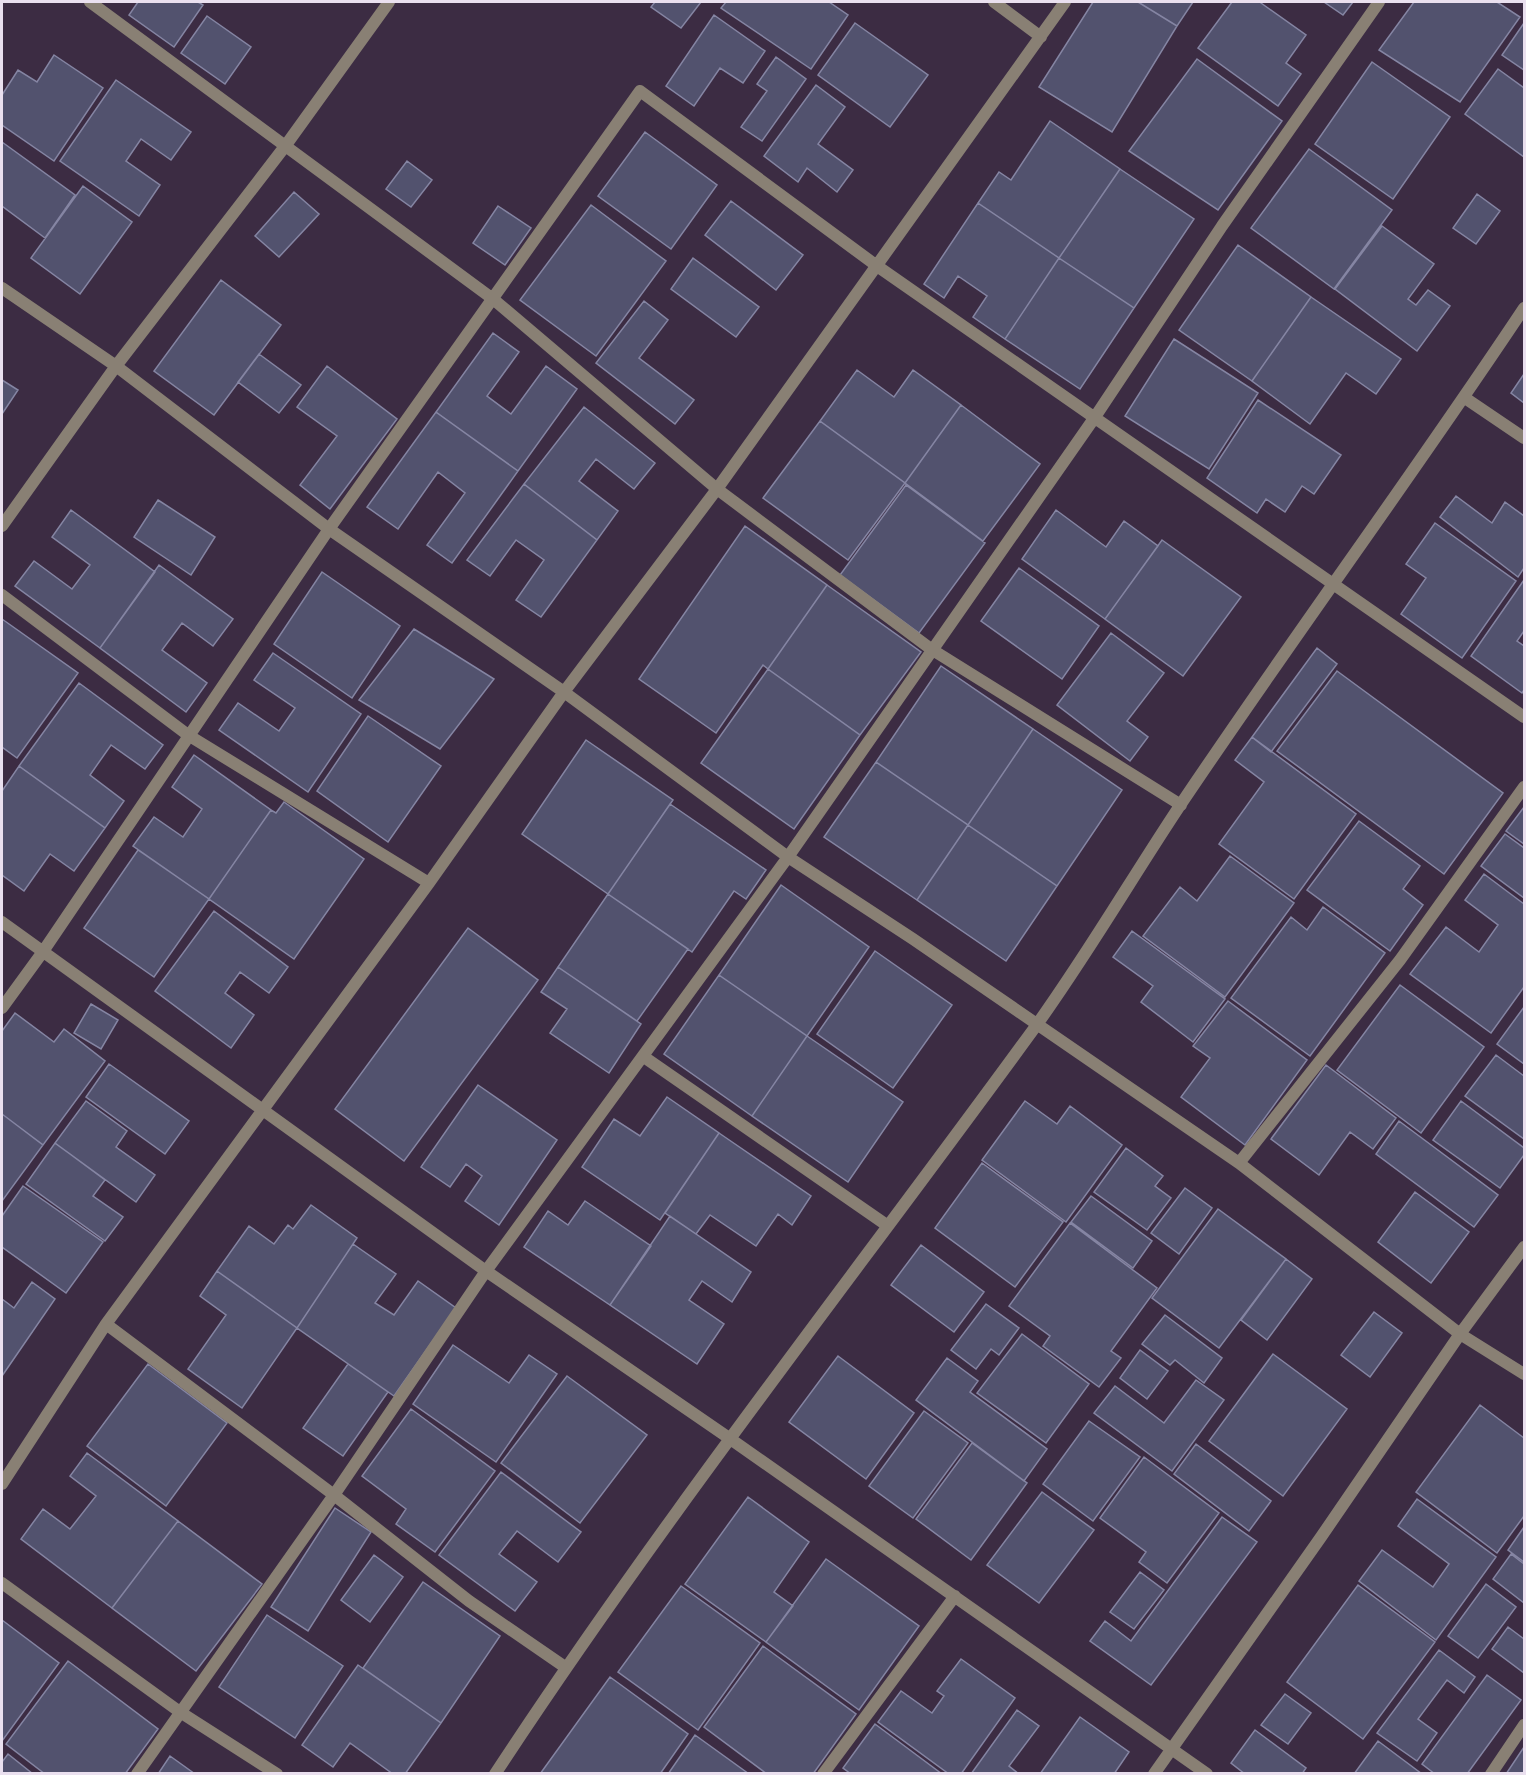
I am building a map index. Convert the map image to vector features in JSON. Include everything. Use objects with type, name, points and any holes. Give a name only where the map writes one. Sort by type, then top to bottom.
[{"type":"street","points":[[90,2],[493,299],[717,489],[931,650],[1181,805]]},
{"type":"street","points":[[2,526],[116,366],[286,145],[389,2]]},
{"type":"street","points":[[994,2],[1041,37]]},
{"type":"street","points":[[2,1484],[106,1324],[429,883],[564,692],[717,489],[1065,2]]},
{"type":"street","points":[[137,1773],[334,1495],[486,1272],[788,857],[1095,417],[1222,226],[1379,2]]},
{"type":"street","points":[[2,1008],[42,953],[329,529],[640,91],[877,266],[1524,717]]},
{"type":"street","points":[[2,288],[116,366],[329,529],[564,692],[788,857],[1239,1163],[1460,1334],[1524,1374]]},
{"type":"street","points":[[495,1773],[565,1667],[729,1438],[1037,1024],[1181,805],[1465,398],[1524,309]]},
{"type":"street","points":[[1465,398],[1524,438]]},
{"type":"street","points":[[2,595],[188,735],[429,883]]},
{"type":"street","points":[[1239,1163],[1400,960],[1524,788]]},
{"type":"street","points":[[2,922],[486,1272],[729,1438],[1207,1773]]},
{"type":"street","points":[[644,1057],[888,1226]]},
{"type":"street","points":[[1154,1773],[1321,1537],[1460,1334],[1524,1247]]},
{"type":"street","points":[[106,1324],[334,1495],[469,1601],[565,1667]]},
{"type":"street","points":[[2,1583],[180,1712],[277,1773]]},
{"type":"street","points":[[823,1773],[955,1596]]},
{"type":"street","points":[[1491,1773],[1524,1725]]},
{"type":"building","points":[[138,2],[198,2],[203,5],[174,47],[129,15]]},
{"type":"building","points":[[655,2],[701,2],[681,28],[651,7]]},
{"type":"building","points":[[726,2],[829,2],[848,15],[811,69],[721,8]]},
{"type":"building","points":[[1093,2],[1138,2],[1177,26],[1112,132],[1039,87]]},
{"type":"building","points":[[1138,2],[1193,2],[1177,26]]},
{"type":"building","points":[[1232,2],[1262,2],[1306,35],[1286,63],[1301,74],[1278,106],[1198,48]]},
{"type":"building","points":[[1324,2],[1353,2],[1343,15]]},
{"type":"building","points":[[1414,2],[1497,2],[1520,17],[1460,102],[1379,50]]},
{"type":"building","points":[[714,15],[765,51],[743,83],[720,68],[694,106],[666,86]]},
{"type":"building","points":[[207,16],[251,47],[225,84],[181,53]]},
{"type":"building","points":[[855,23],[928,75],[890,127],[818,75]]},
{"type":"building","points":[[1524,23],[1524,70],[1502,55]]},
{"type":"building","points":[[54,55],[103,88],[54,161],[2,125],[2,95],[18,70],[37,82]]},
{"type":"building","points":[[776,57],[806,79],[762,141],[741,127],[767,91],[757,84]]},
{"type":"building","points":[[1197,59],[1282,121],[1218,210],[1129,151]]},
{"type":"building","points":[[1372,62],[1450,117],[1393,199],[1315,144]]},
{"type":"building","points":[[1498,69],[1524,88],[1524,157],[1465,114]]},
{"type":"building","points":[[116,80],[191,132],[171,160],[141,139],[126,161],[160,185],[139,216],[60,161]]},
{"type":"building","points":[[816,85],[845,107],[818,144],[853,170],[837,192],[807,168],[798,182],[764,156]]},
{"type":"building","points":[[1050,121],[1120,169],[1059,258],[978,203],[999,172],[1011,180]]},
{"type":"building","points":[[645,132],[717,185],[671,249],[598,196]]},
{"type":"building","points":[[2,142],[75,195],[45,238],[2,206]]},
{"type":"building","points":[[1309,149],[1392,210],[1334,289],[1251,228]]},
{"type":"building","points":[[407,161],[432,180],[411,207],[386,189]]},
{"type":"building","points":[[1120,169],[1194,219],[1134,308],[1059,258]]},
{"type":"building","points":[[83,186],[132,222],[80,294],[31,258]]},
{"type":"building","points":[[294,192],[319,214],[279,257],[255,236]]},
{"type":"building","points":[[1477,194],[1500,211],[1476,244],[1453,228]]},
{"type":"building","points":[[731,201],[803,255],[776,290],[705,235]]},
{"type":"building","points":[[978,203],[1059,258],[1005,339],[973,317],[987,296],[958,276],[944,298],[924,284]]},
{"type":"building","points":[[591,205],[666,261],[596,356],[520,300]]},
{"type":"building","points":[[498,206],[531,228],[505,265],[473,243]]},
{"type":"building","points":[[1382,226],[1434,264],[1408,299],[1416,305],[1428,290],[1450,306],[1417,351],[1335,289]]},
{"type":"building","points":[[1238,245],[1311,297],[1252,381],[1179,330]]},
{"type":"building","points":[[693,258],[759,307],[736,337],[671,289]]},
{"type":"building","points":[[1059,258],[1134,308],[1080,389],[1005,339]]},
{"type":"building","points":[[221,280],[281,325],[214,415],[154,371]]},
{"type":"building","points":[[1311,297],[1401,359],[1376,394],[1346,373],[1310,424],[1252,381]]},
{"type":"building","points":[[644,301],[668,320],[639,358],[694,400],[675,424],[596,363]]},
{"type":"building","points":[[493,333],[519,352],[487,396],[511,414],[546,366],[577,389],[518,471],[436,412]]},
{"type":"building","points":[[1174,339],[1258,393],[1209,469],[1125,416]]},
{"type":"building","points":[[259,354],[301,385],[279,413],[238,382]]},
{"type":"building","points":[[327,366],[397,419],[330,509],[300,485],[337,436],[297,407]]},
{"type":"building","points":[[857,370],[894,397],[913,370],[961,405],[905,483],[820,421]]},
{"type":"building","points":[[1524,374],[1524,403],[1511,393]]},
{"type":"building","points":[[2,380],[18,390],[2,414]]},
{"type":"building","points":[[1258,400],[1341,455],[1314,494],[1302,486],[1285,512],[1266,499],[1257,513],[1207,478]]},
{"type":"building","points":[[961,405],[1040,464],[983,541],[905,483]]},
{"type":"building","points":[[584,407],[655,463],[634,489],[596,459],[579,481],[618,511],[597,540],[524,484]]},
{"type":"building","points":[[436,412],[518,471],[452,563],[427,545],[465,493],[438,472],[398,529],[367,507]]},
{"type":"building","points":[[820,421],[905,483],[848,560],[763,498]]},
{"type":"building","points":[[524,484],[597,540],[541,617],[516,600],[544,560],[516,540],[490,576],[467,560]]},
{"type":"building","points":[[906,485],[985,543],[919,633],[840,575]]},
{"type":"building","points":[[1456,496],[1492,523],[1505,502],[1524,516],[1524,568],[1518,577],[1440,517]]},
{"type":"building","points":[[158,500],[215,537],[191,575],[134,537]]},
{"type":"building","points":[[71,510],[155,572],[100,648],[15,586],[34,561],[72,589],[90,565],[52,537]]},
{"type":"building","points":[[1056,510],[1106,547],[1124,521],[1158,546],[1105,619],[1022,559]]},
{"type":"building","points":[[1435,523],[1516,581],[1462,658],[1401,614],[1426,578],[1406,564]]},
{"type":"building","points":[[745,526],[827,585],[768,669],[763,665],[716,733],[639,679]]},
{"type":"building","points":[[1162,540],[1241,597],[1183,676],[1105,619]]},
{"type":"building","points":[[159,565],[233,619],[213,646],[182,623],[162,650],[207,683],[186,712],[100,648]]},
{"type":"building","points":[[1019,568],[1099,626],[1062,679],[981,621]]},
{"type":"building","points":[[322,572],[400,626],[352,698],[274,644]]},
{"type":"building","points":[[1524,580],[1524,631],[1517,641],[1524,646],[1524,690],[1522,693],[1471,656]]},
{"type":"building","points":[[827,585],[921,652],[860,735],[768,669]]},
{"type":"building","points":[[2,619],[78,673],[17,758],[2,747]]},
{"type":"building","points":[[414,629],[494,679],[440,749],[359,700]]},
{"type":"building","points":[[1111,633],[1164,673],[1127,721],[1148,737],[1130,761],[1057,705]]},
{"type":"building","points":[[1317,648],[1337,664],[1271,752],[1252,737]]},
{"type":"building","points":[[273,653],[361,714],[308,792],[219,730],[238,703],[279,731],[295,708],[254,680]]},
{"type":"building","points":[[941,666],[1033,729],[968,825],[876,762]]},
{"type":"building","points":[[768,669],[860,735],[794,829],[701,763]]},
{"type":"building","points":[[1337,671],[1503,793],[1444,874],[1277,751]]},
{"type":"building","points":[[79,683],[163,745],[145,769],[111,745],[90,775],[124,801],[105,828],[19,766]]},
{"type":"building","points":[[368,716],[441,766],[388,842],[317,791]]},
{"type":"building","points":[[1033,729],[1122,790],[1057,886],[968,825]]},
{"type":"building","points":[[1252,737],[1356,814],[1294,899],[1219,844],[1264,782],[1235,760]]},
{"type":"building","points":[[586,740],[673,800],[608,894],[522,834]]},
{"type":"building","points":[[194,755],[271,810],[209,899],[133,846],[154,817],[183,837],[202,809],[172,787]]},
{"type":"building","points":[[876,762],[968,825],[917,900],[824,837]]},
{"type":"building","points":[[19,766],[105,828],[74,871],[50,854],[24,891],[2,875],[2,791]]},
{"type":"building","points":[[284,802],[364,859],[294,959],[209,899],[271,810],[276,813]]},
{"type":"building","points":[[670,804],[766,870],[746,899],[734,891],[692,952],[608,894]]},
{"type":"building","points":[[1524,807],[1524,844],[1506,831]]},
{"type":"building","points":[[1359,821],[1420,866],[1403,889],[1423,905],[1390,951],[1307,890]]},
{"type":"building","points":[[968,825],[1057,886],[1006,961],[917,900]]},
{"type":"building","points":[[1505,834],[1524,848],[1524,898],[1481,866]]},
{"type":"building","points":[[138,850],[209,899],[154,977],[84,928]]},
{"type":"building","points":[[1230,856],[1294,903],[1225,997],[1143,936],[1180,887],[1197,901]]},
{"type":"building","points":[[1484,874],[1524,904],[1524,987],[1491,1033],[1410,974],[1446,927],[1479,952],[1498,925],[1465,900]]},
{"type":"building","points":[[781,885],[869,947],[807,1036],[719,975]]},
{"type":"building","points":[[608,894],[688,949],[637,1021],[558,967]]},
{"type":"building","points":[[1323,907],[1385,953],[1310,1056],[1231,998],[1291,917],[1307,930]]},
{"type":"building","points":[[214,911],[288,967],[269,993],[240,972],[225,993],[254,1015],[231,1048],[155,991]]},
{"type":"building","points":[[468,928],[538,980],[404,1161],[335,1109]]},
{"type":"building","points":[[1132,931],[1225,999],[1193,1042],[1141,1002],[1153,986],[1113,957]]},
{"type":"building","points":[[875,951],[952,1005],[893,1088],[817,1034]]},
{"type":"building","points":[[558,967],[641,1024],[609,1073],[550,1033],[567,1009],[541,992]]},
{"type":"building","points":[[719,975],[807,1036],[752,1116],[664,1054]]},
{"type":"building","points":[[1400,985],[1484,1047],[1421,1133],[1337,1070]]},
{"type":"building","points":[[1228,1001],[1307,1060],[1245,1145],[1181,1097],[1210,1058],[1193,1046]]},
{"type":"building","points":[[91,1004],[118,1020],[101,1049],[74,1033]]},
{"type":"building","points":[[1524,1007],[1524,1064],[1497,1044]]},
{"type":"building","points":[[15,1013],[54,1042],[64,1029],[105,1061],[43,1145],[2,1114],[2,1031]]},
{"type":"building","points":[[807,1036],[903,1102],[848,1182],[752,1116]]},
{"type":"building","points":[[1496,1055],[1524,1076],[1524,1139],[1465,1096]]},
{"type":"building","points":[[109,1064],[189,1121],[165,1154],[86,1097]]},
{"type":"building","points":[[1326,1065],[1396,1118],[1373,1149],[1350,1132],[1319,1175],[1271,1139]]},
{"type":"building","points":[[478,1085],[557,1140],[499,1225],[465,1201],[482,1176],[466,1164],[450,1187],[421,1167]]},
{"type":"building","points":[[667,1097],[719,1133],[660,1220],[582,1167],[614,1119],[640,1136]]},
{"type":"building","points":[[86,1101],[127,1131],[116,1147],[155,1175],[136,1202],[55,1143]]},
{"type":"building","points":[[1025,1101],[1057,1124],[1070,1106],[1122,1145],[1066,1222],[982,1160]]},
{"type":"building","points":[[1461,1101],[1524,1148],[1524,1155],[1500,1188],[1433,1140]]},
{"type":"building","points":[[2,1114],[43,1145],[2,1201]]},
{"type":"building","points":[[1399,1121],[1498,1195],[1474,1227],[1376,1154]]},
{"type":"building","points":[[719,1133],[811,1196],[792,1225],[778,1214],[756,1246],[710,1215],[696,1234],[665,1213]]},
{"type":"building","points":[[55,1143],[105,1180],[93,1196],[123,1217],[105,1241],[26,1184]]},
{"type":"building","points":[[1126,1148],[1163,1176],[1155,1186],[1171,1198],[1147,1230],[1094,1192]]},
{"type":"building","points":[[982,1163],[1063,1222],[1015,1287],[935,1228]]},
{"type":"building","points":[[23,1186],[103,1242],[66,1293],[2,1247],[2,1216]]},
{"type":"building","points":[[1185,1188],[1212,1208],[1179,1254],[1151,1233]]},
{"type":"building","points":[[1415,1192],[1469,1232],[1431,1283],[1378,1242]]},
{"type":"building","points":[[1091,1196],[1152,1241],[1133,1268],[1071,1222]]},
{"type":"building","points":[[585,1201],[651,1246],[610,1305],[524,1247],[548,1211],[568,1225]]},
{"type":"building","points":[[311,1205],[357,1238],[297,1328],[217,1271],[249,1226],[274,1244],[288,1225],[293,1229]]},
{"type":"building","points":[[1218,1209],[1286,1259],[1219,1348],[1152,1298]]},
{"type":"building","points":[[670,1216],[751,1272],[732,1302],[702,1281],[689,1300],[724,1324],[697,1364],[610,1305]]},
{"type":"building","points":[[1070,1223],[1157,1288],[1111,1351],[1121,1358],[1099,1387],[1043,1346],[1050,1336],[1009,1306]]},
{"type":"building","points":[[353,1244],[396,1274],[375,1303],[394,1315],[418,1281],[456,1308],[394,1396],[297,1328]]},
{"type":"building","points":[[921,1245],[984,1292],[954,1332],[891,1285]]},
{"type":"building","points":[[1286,1259],[1312,1279],[1267,1340],[1241,1320]]},
{"type":"building","points":[[217,1271],[297,1328],[242,1408],[188,1369],[226,1315],[200,1296]]},
{"type":"building","points":[[32,1282],[55,1299],[2,1376],[2,1299],[14,1308]]},
{"type":"building","points":[[986,1304],[1019,1328],[999,1355],[991,1349],[976,1369],[951,1350]]},
{"type":"building","points":[[1374,1312],[1402,1333],[1370,1377],[1341,1355]]},
{"type":"building","points":[[1165,1315],[1222,1358],[1204,1383],[1175,1360],[1170,1365],[1142,1344]]},
{"type":"building","points":[[1022,1334],[1089,1384],[1046,1443],[977,1393]]},
{"type":"building","points":[[453,1345],[509,1383],[529,1355],[557,1374],[496,1462],[413,1404]]},
{"type":"building","points":[[1140,1350],[1168,1371],[1147,1399],[1120,1378]]},
{"type":"building","points":[[1273,1354],[1347,1409],[1283,1496],[1209,1441]]},
{"type":"building","points":[[838,1356],[914,1413],[866,1479],[789,1422]]},
{"type":"building","points":[[947,1358],[978,1381],[970,1392],[1047,1449],[1024,1481],[916,1400]]},
{"type":"building","points":[[148,1364],[227,1423],[166,1506],[87,1446]]},
{"type":"building","points":[[348,1364],[388,1392],[343,1456],[303,1428]]},
{"type":"building","points":[[567,1376],[647,1435],[580,1523],[501,1463]]},
{"type":"building","points":[[1196,1380],[1224,1400],[1172,1471],[1094,1413],[1115,1386],[1164,1423]]},
{"type":"building","points":[[1480,1405],[1524,1438],[1524,1516],[1497,1553],[1416,1492]]},
{"type":"building","points":[[411,1409],[495,1471],[435,1552],[396,1524],[406,1509],[362,1476]]},
{"type":"building","points":[[924,1411],[968,1443],[913,1518],[869,1486]]},
{"type":"building","points":[[1089,1421],[1140,1457],[1093,1521],[1043,1484]]},
{"type":"building","points":[[972,1443],[1027,1483],[971,1560],[916,1519]]},
{"type":"building","points":[[1196,1444],[1271,1501],[1249,1531],[1174,1474]]},
{"type":"building","points":[[87,1453],[178,1521],[112,1608],[21,1539],[43,1509],[70,1529],[96,1496],[70,1476]]},
{"type":"building","points":[[1144,1457],[1219,1513],[1167,1583],[1139,1562],[1146,1552],[1100,1518]]},
{"type":"building","points":[[501,1472],[581,1532],[558,1562],[517,1531],[499,1554],[537,1582],[515,1611],[439,1555]]},
{"type":"building","points":[[1042,1492],[1094,1530],[1039,1603],[987,1565]]},
{"type":"building","points":[[748,1497],[809,1542],[774,1592],[793,1606],[766,1642],[685,1584]]},
{"type":"building","points":[[1417,1499],[1496,1557],[1436,1640],[1359,1581],[1382,1550],[1433,1587],[1449,1564],[1398,1526]]},
{"type":"building","points":[[335,1508],[371,1532],[308,1631],[271,1607]]},
{"type":"building","points":[[1222,1517],[1257,1542],[1151,1685],[1090,1641],[1105,1621],[1131,1641]]},
{"type":"building","points":[[178,1521],[262,1584],[196,1671],[112,1608]]},
{"type":"building","points":[[1524,1527],[1524,1562],[1508,1550]]},
{"type":"building","points":[[1511,1554],[1524,1564],[1524,1603],[1493,1579]]},
{"type":"building","points":[[374,1555],[403,1577],[370,1622],[341,1600]]},
{"type":"building","points":[[826,1559],[919,1626],[859,1710],[766,1642]]},
{"type":"building","points":[[1140,1572],[1164,1590],[1134,1629],[1110,1612]]},
{"type":"building","points":[[423,1582],[500,1636],[441,1723],[363,1668]]},
{"type":"building","points":[[1486,1584],[1516,1607],[1478,1658],[1448,1636]]},
{"type":"building","points":[[1358,1585],[1435,1642],[1363,1739],[1287,1682]]},
{"type":"building","points":[[681,1586],[760,1643],[698,1730],[618,1672]]},
{"type":"building","points":[[267,1615],[343,1666],[295,1738],[219,1687]]},
{"type":"building","points":[[2,1620],[59,1663],[2,1741]]},
{"type":"building","points":[[1508,1627],[1524,1639],[1524,1673],[1492,1649]]},
{"type":"building","points":[[763,1646],[856,1714],[813,1774],[767,1774],[704,1727]]},
{"type":"building","points":[[1439,1650],[1475,1677],[1464,1693],[1447,1680],[1418,1719],[1437,1733],[1417,1761],[1377,1733]]},
{"type":"building","points":[[961,1659],[1015,1698],[961,1774],[949,1774],[878,1722],[901,1691],[932,1713],[944,1696],[937,1691]]},
{"type":"building","points":[[68,1661],[158,1729],[125,1774],[45,1774],[6,1744]]},
{"type":"building","points":[[358,1665],[441,1723],[405,1774],[393,1774],[350,1743],[333,1767],[302,1745]]},
{"type":"building","points":[[1487,1675],[1521,1700],[1467,1774],[1435,1774],[1422,1764]]},
{"type":"building","points":[[610,1677],[688,1734],[660,1774],[540,1774]]},
{"type":"building","points":[[1285,1694],[1311,1713],[1288,1744],[1261,1725]]},
{"type":"building","points":[[1017,1710],[1039,1726],[1009,1766],[1019,1774],[971,1774]]},
{"type":"building","points":[[1080,1717],[1129,1752],[1114,1774],[1040,1774]]},
{"type":"building","points":[[875,1724],[942,1774],[851,1774],[843,1768]]},
{"type":"building","points":[[1255,1730],[1306,1768],[1302,1774],[1245,1774],[1231,1763]]},
{"type":"building","points":[[695,1735],[749,1774],[668,1774]]},
{"type":"building","points":[[1378,1741],[1422,1774],[1354,1774]]},
{"type":"building","points":[[1524,1747],[1524,1774],[1506,1774]]},
{"type":"building","points":[[8,1754],[33,1774],[2,1774],[2,1762]]},
{"type":"building","points":[[170,1756],[195,1774],[158,1774]]}]
